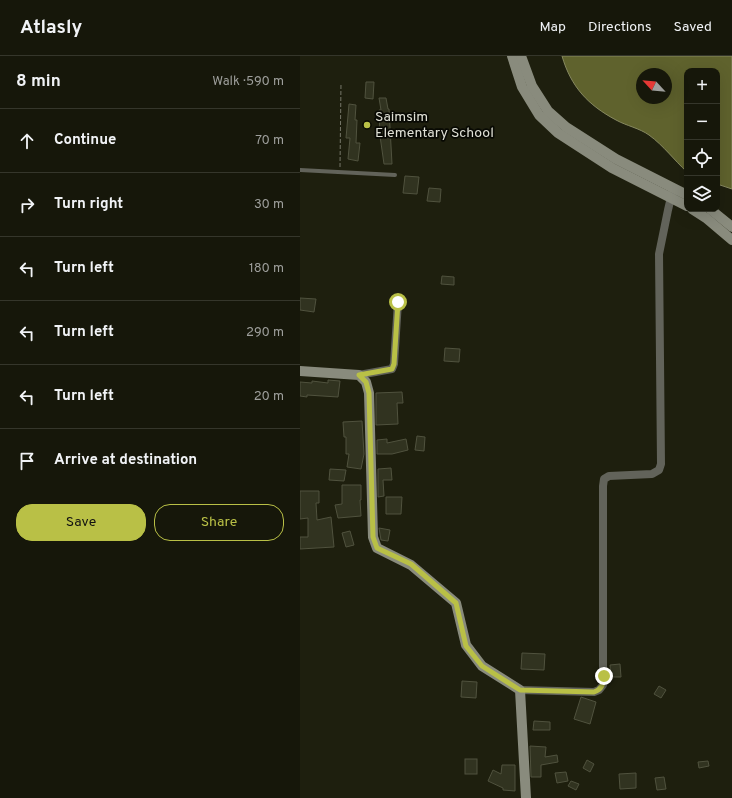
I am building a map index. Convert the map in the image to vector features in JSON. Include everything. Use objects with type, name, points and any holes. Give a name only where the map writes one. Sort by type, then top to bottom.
[{"type":"street","points":[[512,56],[522,87],[539,115],[558,133],[612,168],[672,193],[684,195]]},
{"type":"street","points":[[521,56],[532,86],[548,111],[566,127],[672,193],[684,203]]},
{"type":"street","points":[[359,375],[366,382],[369,393],[373,537],[377,548],[411,564],[456,603],[466,646],[482,666],[520,690],[594,692],[599,690],[603,685],[604,479],[609,476],[652,474],[659,470],[661,464],[659,254],[672,193]]},
{"type":"street","points":[[697,212],[732,240]]},
{"type":"street","points":[[714,212],[732,227]]},
{"type":"street","points":[[300,371],[359,375],[392,369],[394,364],[398,302]]},
{"type":"street","points":[[520,690],[526,798]]},
{"type":"lane","points":[[300,170],[395,175]]},
{"type":"path","points":[[340,171],[341,83]]},
{"type":"shaded area","points":[[562,56],[732,56],[732,189],[720,185],[720,68],[684,68],[684,169],[649,135],[616,120],[597,108],[582,94],[570,77]]},
{"type":"building","points":[[366,82],[374,82],[373,99],[365,98]]},
{"type":"building","points":[[379,98],[386,98],[389,109],[392,164],[384,164],[380,136],[379,110],[381,110]]},
{"type":"building","points":[[349,104],[356,105],[356,143],[360,143],[358,161],[348,159],[350,138],[346,138]]},
{"type":"building","points":[[405,176],[419,177],[417,194],[403,193]]},
{"type":"building","points":[[429,188],[441,189],[440,202],[427,201]]},
{"type":"building","points":[[442,276],[454,277],[454,285],[441,284]]},
{"type":"building","points":[[300,298],[316,299],[314,312],[300,310]]},
{"type":"building","points":[[445,348],[460,349],[459,362],[444,361]]},
{"type":"building","points":[[328,380],[340,381],[338,397],[300,396],[300,382],[312,383],[312,381],[328,383]]},
{"type":"building","points":[[402,392],[403,403],[397,403],[398,424],[376,425],[376,393]]},
{"type":"building","points":[[362,421],[364,454],[361,469],[347,467],[349,454],[346,454],[346,437],[344,437],[343,422]]},
{"type":"building","points":[[417,436],[425,437],[424,451],[415,450]]},
{"type":"building","points":[[387,439],[387,443],[406,439],[408,450],[392,454],[377,454],[377,440]]},
{"type":"building","points":[[391,468],[392,480],[383,480],[384,496],[378,497],[378,469]]},
{"type":"building","points":[[330,469],[346,470],[344,481],[329,480]]},
{"type":"building","points":[[342,485],[361,485],[361,516],[338,518],[335,505],[342,504]]},
{"type":"building","points":[[300,491],[319,491],[319,503],[316,503],[317,520],[331,517],[334,547],[300,549],[300,537],[308,537],[308,518],[300,519]]},
{"type":"building","points":[[386,497],[402,497],[401,514],[386,514]]},
{"type":"building","points":[[379,528],[390,530],[388,541],[381,540]]},
{"type":"building","points":[[350,531],[354,545],[346,547],[342,533]]},
{"type":"building","points":[[522,653],[545,654],[544,670],[521,669]]},
{"type":"building","points":[[620,664],[621,677],[611,677],[610,665]]},
{"type":"building","points":[[462,681],[477,682],[476,698],[461,697]]},
{"type":"building","points":[[659,686],[666,690],[661,698],[654,694]]},
{"type":"building","points":[[581,697],[596,702],[590,724],[574,719]]},
{"type":"building","points":[[534,721],[550,722],[550,730],[533,730]]},
{"type":"building","points":[[530,746],[546,747],[545,757],[557,755],[558,762],[541,765],[541,777],[531,777]]},
{"type":"building","points":[[465,759],[477,759],[477,774],[465,774]]},
{"type":"building","points":[[587,760],[594,764],[590,772],[583,768]]},
{"type":"building","points":[[708,761],[709,766],[699,768],[698,762]]},
{"type":"building","points":[[502,765],[515,765],[515,791],[503,790],[503,788],[488,781],[493,770],[501,774]]},
{"type":"building","points":[[566,772],[568,781],[557,783],[555,773]]},
{"type":"building","points":[[636,773],[636,788],[620,789],[619,774]]},
{"type":"building","points":[[664,777],[666,789],[657,790],[655,778]]},
{"type":"building","points":[[571,781],[579,784],[576,790],[568,786]]},
{"type":"place","name":"Saimsim Elementary School","points":[[367,125]]},
{"type":"route","points":[[398,302],[394,364],[392,369],[359,375],[366,382],[369,393],[373,537],[377,548],[411,564],[456,603],[466,646],[482,666],[520,690],[594,692],[599,690],[603,685],[604,676]]}]
